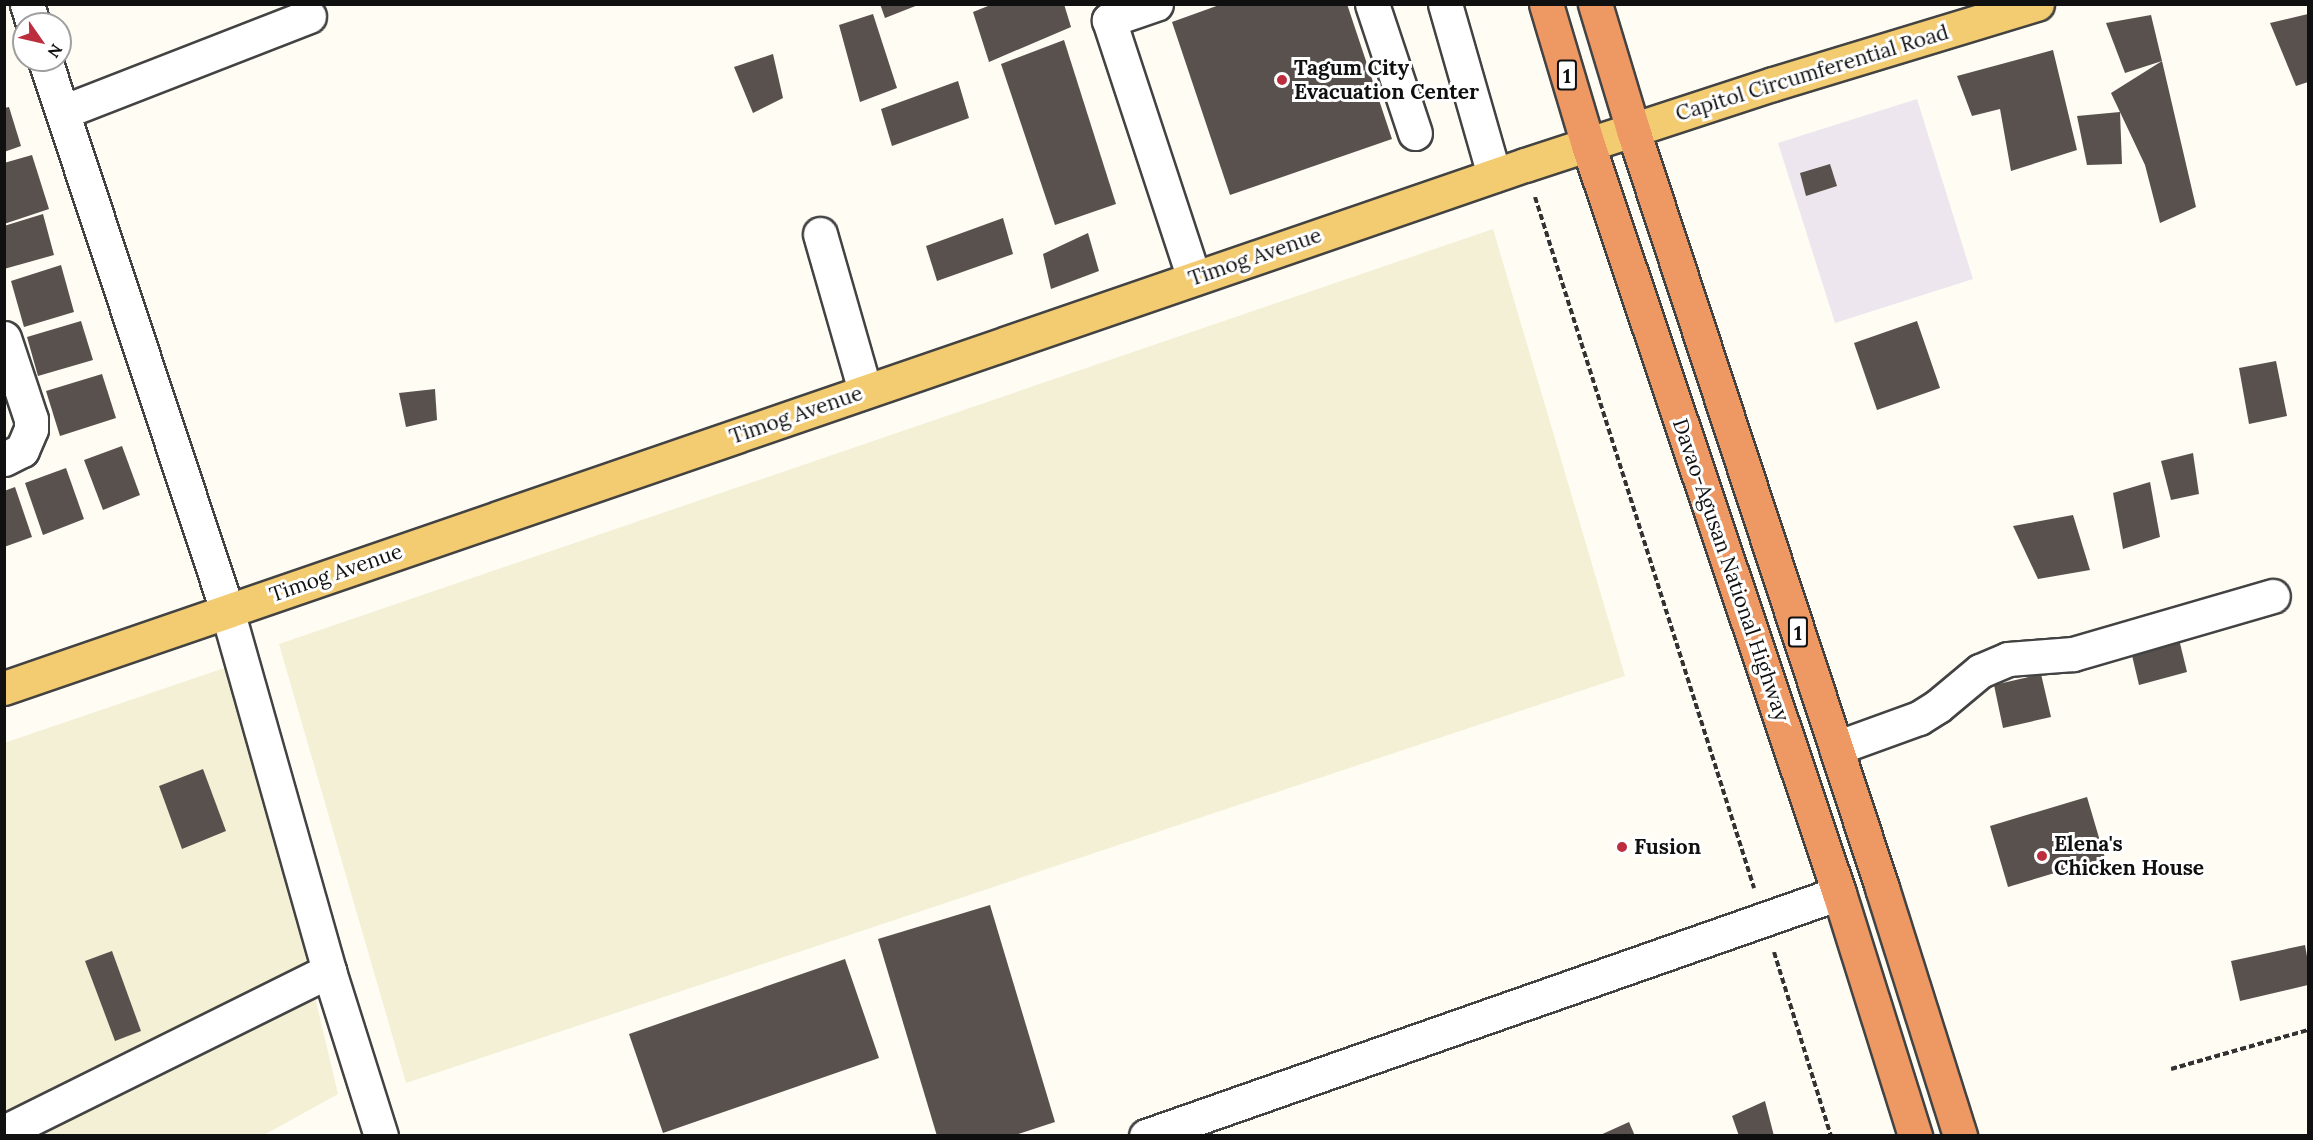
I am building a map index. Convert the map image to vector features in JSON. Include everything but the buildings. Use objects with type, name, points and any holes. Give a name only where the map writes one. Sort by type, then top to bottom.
[{"type":"highway","name":"Davao-Agusan National Highway","points":[[1546,4],[1588,145],[1839,893],[1915,1136]]},
{"type":"highway","name":"Davao-Agusan National Highway","points":[[1595,4],[1633,130],[1836,748],[1960,1136]]},
{"type":"highway","points":[[1795,761],[1836,748]]},
{"type":"main road","name":"Capitol Circumferential Road","points":[[1588,145],[1763,87],[2037,4]]},
{"type":"main road","name":"Timog Avenue","points":[[4,688],[1494,175],[1588,145]]},
{"type":"street","points":[[1156,4],[1106,12],[1194,278]]},
{"type":"street","points":[[1372,4],[1415,133]]},
{"type":"street","points":[[1445,4],[1494,175]]},
{"type":"street","points":[[63,112],[309,16]]},
{"type":"street","points":[[49,72],[227,610],[329,971],[381,1136]]},
{"type":"street","points":[[820,234],[865,391]]},
{"type":"street","points":[[4,338],[31,419],[32,429],[22,450],[4,459]]},
{"type":"street","points":[[1836,748],[1919,718],[1938,706],[1980,671],[2008,659],[2073,654],[2273,596]]},
{"type":"street","points":[[1146,1136],[1839,893]]},
{"type":"street","points":[[4,1132],[329,971]]},
{"type":"path","points":[[1525,165],[1729,801],[1831,1136]]},
{"type":"path","points":[[2171,1069],[2308,1030]]},
{"type":"shaded area","points":[[1917,99],[1973,279],[1835,323],[1778,143]]},
{"type":"shaded area","points":[[1493,229],[1625,676],[406,1083],[279,644]]},
{"type":"shaded area","points":[[236,664],[338,1094],[264,1135],[5,1135],[4,743]]},
{"type":"place","name":"Tagum City Evacuation Center","points":[[1282,80]]},
{"type":"place","name":"Fusion","points":[[1622,847]]},
{"type":"place","name":"Elena's Chicken House","points":[[2042,856]]}]
